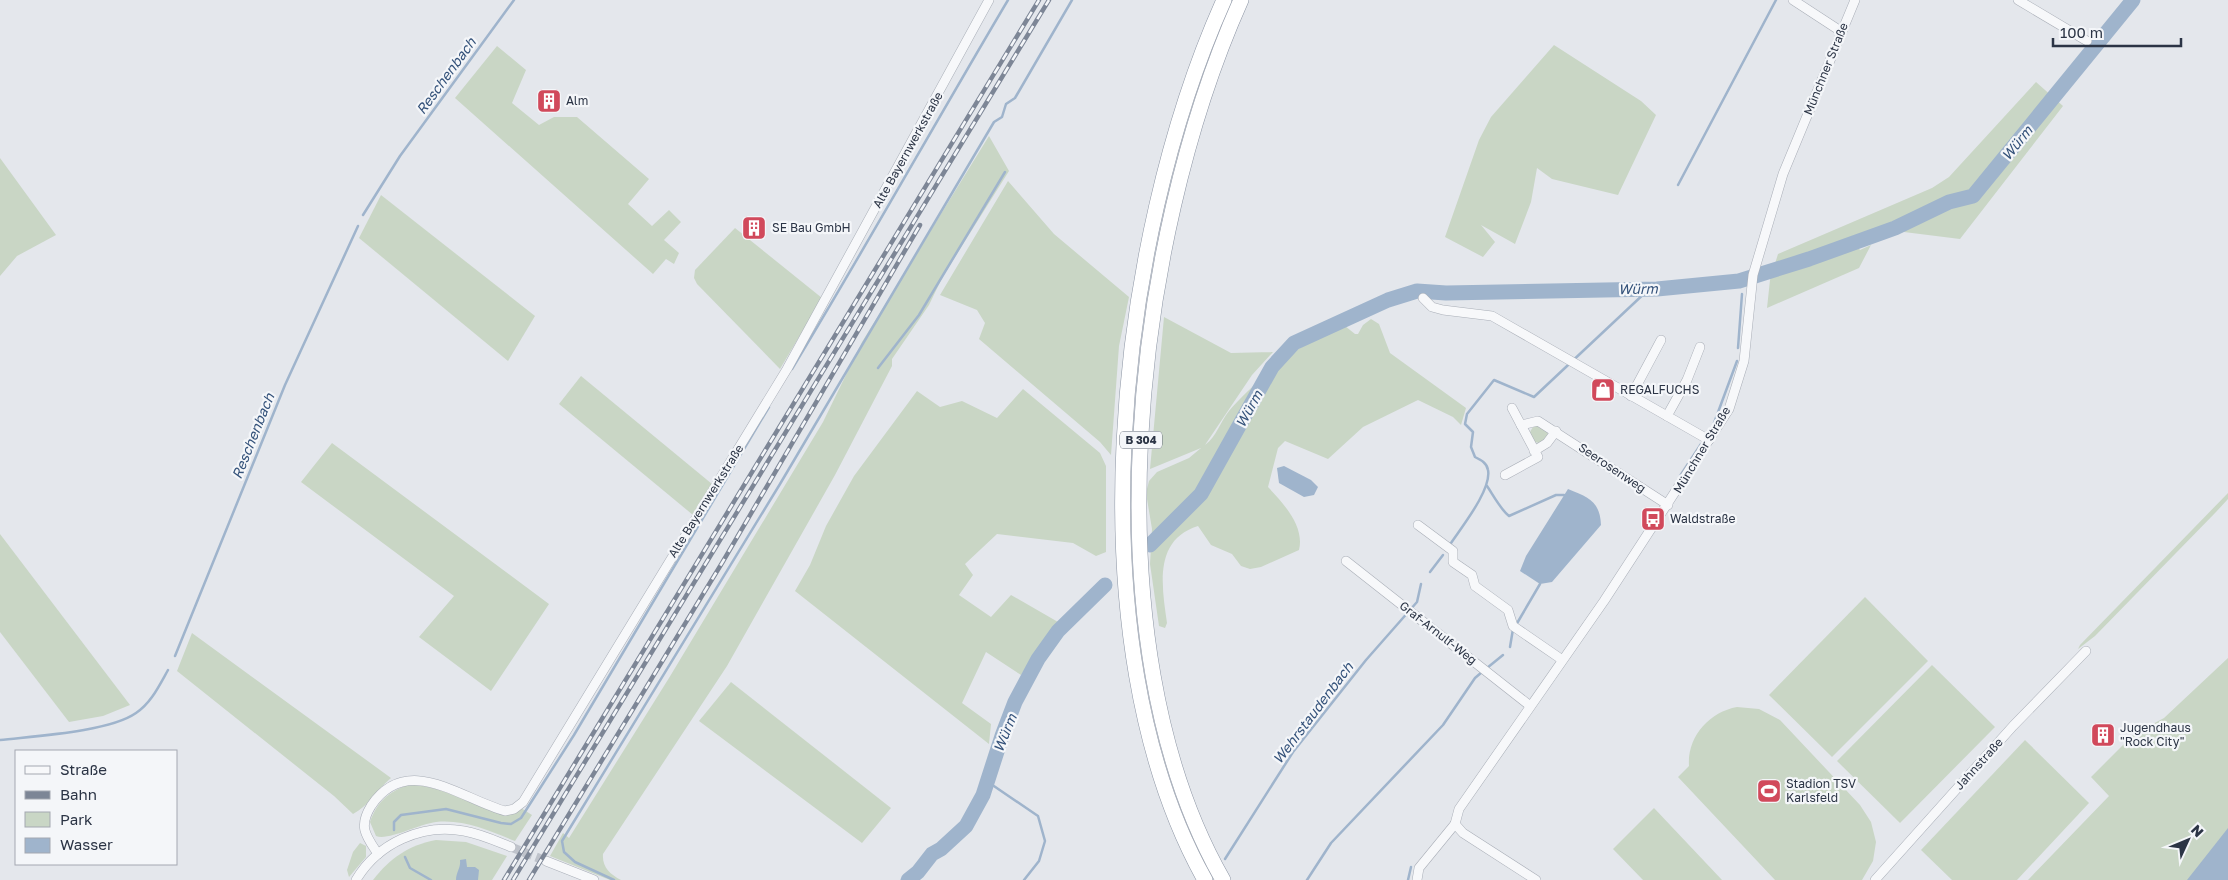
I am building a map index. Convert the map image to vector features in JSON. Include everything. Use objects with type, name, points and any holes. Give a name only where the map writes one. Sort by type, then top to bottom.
[{"type":"highway","name":"B 304","points":[[1205,880],[1170,807],[1145,724],[1129,621],[1122,521],[1125,427],[1134,334],[1151,232],[1179,123],[1224,0]]},
{"type":"highway","name":"B 304","points":[[1223,880],[1186,802],[1161,720],[1144,604],[1140,531],[1140,468],[1151,332],[1167,234],[1194,129],[1230,25],[1241,0]]},
{"type":"street","name":"Alte Bayernwerkstraße","points":[[378,854],[364,830],[365,818],[382,794],[401,782],[424,781],[505,811],[514,809],[523,802],[787,369],[989,0]]},
{"type":"street","points":[[1793,0],[1842,32]]},
{"type":"street","name":"Münchner Straße","points":[[1417,880],[1419,868],[1455,824],[1459,809],[1561,660],[1604,601],[1729,409],[1742,372],[1753,275],[1783,174],[1855,0]]},
{"type":"street","points":[[2018,0],[2087,41]]},
{"type":"street","points":[[1423,298],[1432,307],[1492,316],[1709,440]]},
{"type":"street","points":[[1631,396],[1661,340]]},
{"type":"street","points":[[1667,416],[1687,380],[1700,347]]},
{"type":"street","points":[[1504,475],[1538,457],[1512,408]]},
{"type":"street","name":"Seerosenweg","points":[[1521,426],[1538,421],[1668,505]]},
{"type":"street","points":[[1534,451],[1547,443],[1556,431]]},
{"type":"street","points":[[1418,525],[1453,552],[1453,562],[1472,575],[1475,586],[1508,610],[1515,627],[1561,660]]},
{"type":"street","name":"Graf-Arnulf-Weg","points":[[1346,561],[1529,706]]},
{"type":"street","name":"Jahnstraße","points":[[1875,880],[2013,726],[2086,651]]},
{"type":"street","points":[[1455,824],[1476,843],[1536,880]]},
{"type":"street","points":[[356,880],[378,854],[411,834],[442,829],[474,833],[511,847]]},
{"type":"street","points":[[546,861],[594,880]]},
{"type":"green space","points":[[1554,45],[1641,101],[1656,115],[1618,195],[1552,179],[1537,168],[1531,202],[1515,244],[1481,225],[1495,242],[1483,257],[1445,237],[1479,140],[1491,117]]},
{"type":"green space","points":[[497,46],[526,70],[512,103],[539,125],[554,117],[577,117],[649,179],[628,204],[652,226],[669,210],[681,222],[664,240],[679,253],[674,264],[666,259],[653,274],[455,98]]},
{"type":"green space","points":[[2036,82],[2063,106],[1960,239],[1904,232],[1893,233],[1858,247],[1860,250],[1871,245],[1859,268],[1767,308],[1770,280],[1778,254],[1932,188],[1949,177]]},
{"type":"green space","points":[[989,136],[1009,171],[943,276],[929,305],[892,359],[892,366],[835,475],[727,666],[603,854],[604,863],[608,870],[621,880],[610,880],[550,856],[563,833],[569,838],[669,678],[823,422],[862,342]]},
{"type":"green space","points":[[0,158],[56,235],[17,256],[0,276]]},
{"type":"green space","points":[[1008,181],[1054,234],[1129,297],[1119,346],[1111,455],[1100,442],[979,339],[985,323],[977,310],[940,295]]},
{"type":"green space","points":[[381,195],[535,316],[508,361],[359,238]]},
{"type":"green space","points":[[735,228],[822,298],[780,369],[697,284],[694,278],[695,270]]},
{"type":"green space","points":[[1164,317],[1231,353],[1273,352],[1252,375],[1205,445],[1213,437],[1226,415],[1239,400],[1266,374],[1300,348],[1316,337],[1345,326],[1355,334],[1358,334],[1363,325],[1371,319],[1379,324],[1390,353],[1466,408],[1461,425],[1453,417],[1418,400],[1363,427],[1328,459],[1285,441],[1278,448],[1268,487],[1286,508],[1296,524],[1299,532],[1299,550],[1261,567],[1250,569],[1241,566],[1232,554],[1211,545],[1198,526],[1184,533],[1173,542],[1167,553],[1164,566],[1163,595],[1167,623],[1165,628],[1159,626],[1150,564],[1152,529],[1146,493],[1149,481],[1157,472],[1189,458],[1201,448],[1150,469]]},
{"type":"green space","points":[[581,376],[712,484],[693,515],[559,404]]},
{"type":"green space","points":[[1023,389],[1100,453],[1106,466],[1106,552],[1096,556],[1073,543],[997,534],[965,564],[973,575],[959,595],[991,617],[1011,595],[1058,622],[1021,675],[986,652],[962,703],[991,724],[989,744],[795,591],[810,565],[826,526],[854,476],[917,391],[940,407],[962,401],[997,418]]},
{"type":"green space","points":[[1539,425],[1545,428],[1548,434],[1545,440],[1539,443],[1533,440],[1530,434],[1533,428]]},
{"type":"green space","points":[[332,443],[549,604],[491,691],[419,637],[454,596],[301,482]]},
{"type":"green space","points":[[2228,493],[2228,499],[2216,512],[2095,636],[2078,649],[2080,645]]},
{"type":"green space","points":[[0,534],[130,705],[103,716],[69,722],[0,632]]},
{"type":"green space","points":[[1865,597],[1928,661],[1832,757],[1769,695]]},
{"type":"green space","points":[[192,633],[391,778],[364,807],[353,814],[334,796],[177,671]]},
{"type":"green space","points":[[2228,658],[2228,880],[2028,880],[2109,796],[2091,777],[2134,734],[2164,718]]},
{"type":"green space","points":[[1932,665],[1995,727],[1900,823],[1837,761]]},
{"type":"green space","points":[[731,682],[891,808],[862,843],[699,721]]},
{"type":"green space","name":"Stadion TSV Karlsfeld","points":[[1737,707],[1759,709],[1780,720],[1860,805],[1871,822],[1876,842],[1873,861],[1862,880],[1775,880],[1678,777],[1689,766],[1689,755],[1692,745],[1702,728],[1717,714]]},
{"type":"green space","points":[[2025,740],[2089,803],[2017,880],[1952,880],[1921,850]]},
{"type":"green space","points":[[408,785],[433,788],[446,792],[494,812],[507,815],[521,808],[532,815],[515,841],[496,833],[457,822],[429,823],[388,836],[376,836],[370,822],[376,809],[389,795]]},
{"type":"green space","points":[[1654,808],[1722,880],[1643,880],[1613,849]]},
{"type":"green space","points":[[436,840],[466,842],[507,856],[492,880],[373,880],[393,859],[417,845]]},
{"type":"green space","points":[[360,843],[366,846],[366,857],[349,877],[347,870],[353,852]]},
{"type":"water","points":[[1284,466],[1311,480],[1318,487],[1314,495],[1304,497],[1279,483],[1277,468]]},
{"type":"water","points":[[1568,489],[1592,501],[1598,510],[1601,525],[1552,582],[1540,584],[1520,571],[1526,556]]},
{"type":"water","points":[[2228,828],[2228,880],[2187,880]]},
{"type":"water","points":[[466,859],[467,867],[475,867],[479,870],[478,880],[456,880],[460,860]]},
{"type":"waterway","name":"Reschenbach","points":[[363,215],[400,156],[514,0]]},
{"type":"waterway","points":[[792,369],[1008,0]]},
{"type":"waterway","points":[[614,880],[575,862],[564,852],[562,841],[780,484],[994,122],[1002,117],[1006,104],[1015,98],[1072,0]]},
{"type":"waterway","points":[[1678,185],[1776,0]]},
{"type":"waterway","name":"Würm","points":[[1150,545],[1201,494],[1272,367],[1294,343],[1388,300],[1417,291],[1446,293],[1657,289],[1739,281],[1809,259],[1895,228],[1949,202],[1973,196],[2133,0]]},
{"type":"waterway","points":[[878,368],[919,315],[1005,172]]},
{"type":"waterway","name":"Reschenbach","points":[[175,656],[285,385],[358,226]]},
{"type":"waterway","name":"Würm","points":[[1745,283],[1746,279]]},
{"type":"waterway","points":[[1449,546],[1474,509],[1488,478],[1486,465],[1475,457],[1471,447],[1473,432],[1465,424],[1467,414],[1494,380],[1534,397],[1648,290]]},
{"type":"waterway","points":[[1738,348],[1742,294]]},
{"type":"waterway","points":[[1714,423],[1737,361]]},
{"type":"waterway","points":[[394,830],[394,822],[401,815],[446,809],[501,823],[511,824],[521,818],[574,735],[769,407]]},
{"type":"waterway","points":[[1680,476],[1701,444]]},
{"type":"waterway","points":[[1487,486],[1509,516],[1556,495],[1564,495]]},
{"type":"waterway","name":"Wehrstaudenbach","points":[[1430,572],[1443,555]]},
{"type":"waterway","name":"Wehrstaudenbach","points":[[1225,859],[1293,752],[1366,660],[1417,602],[1421,584]]},
{"type":"waterway","points":[[1516,625],[1540,584]]},
{"type":"waterway","name":"Würm","points":[[908,880],[918,872],[932,854],[941,849],[966,826],[983,795],[1015,702],[1038,659],[1058,631],[1105,585]]},
{"type":"waterway","points":[[1510,647],[1513,629]]},
{"type":"waterway","points":[[1487,668],[1503,655]]},
{"type":"waterway","name":"Reschenbach","points":[[0,740],[90,729],[124,719],[136,713],[146,704],[168,670]]},
{"type":"waterway","points":[[1307,880],[1331,843],[1443,725],[1475,678],[1482,672]]},
{"type":"waterway","points":[[988,782],[1038,816],[1045,841],[1039,861],[1024,880]]},
{"type":"waterway","points":[[405,857],[410,868],[431,880]]},
{"type":"waterway","points":[[1408,880],[1411,867]]},
{"type":"tunnel","points":[[511,847],[546,861]]},
{"type":"railway","points":[[504,880],[1039,0]]},
{"type":"railway","points":[[513,880],[1049,0]]},
{"type":"railway","points":[[529,880],[722,563],[920,225]]},
{"type":"place","name":"Alm","points":[[549,101]]},
{"type":"place","name":"SE Bau GmbH","points":[[754,228]]},
{"type":"place","name":"REGALFUCHS","points":[[1603,390]]},
{"type":"place","name":"Waldstraße","points":[[1653,519]]},
{"type":"place","name":"Jugendhaus \"Rock City\"","points":[[2103,735]]},
{"type":"place","name":"Stadion TSV Karlsfeld","points":[[1769,791]]}]
